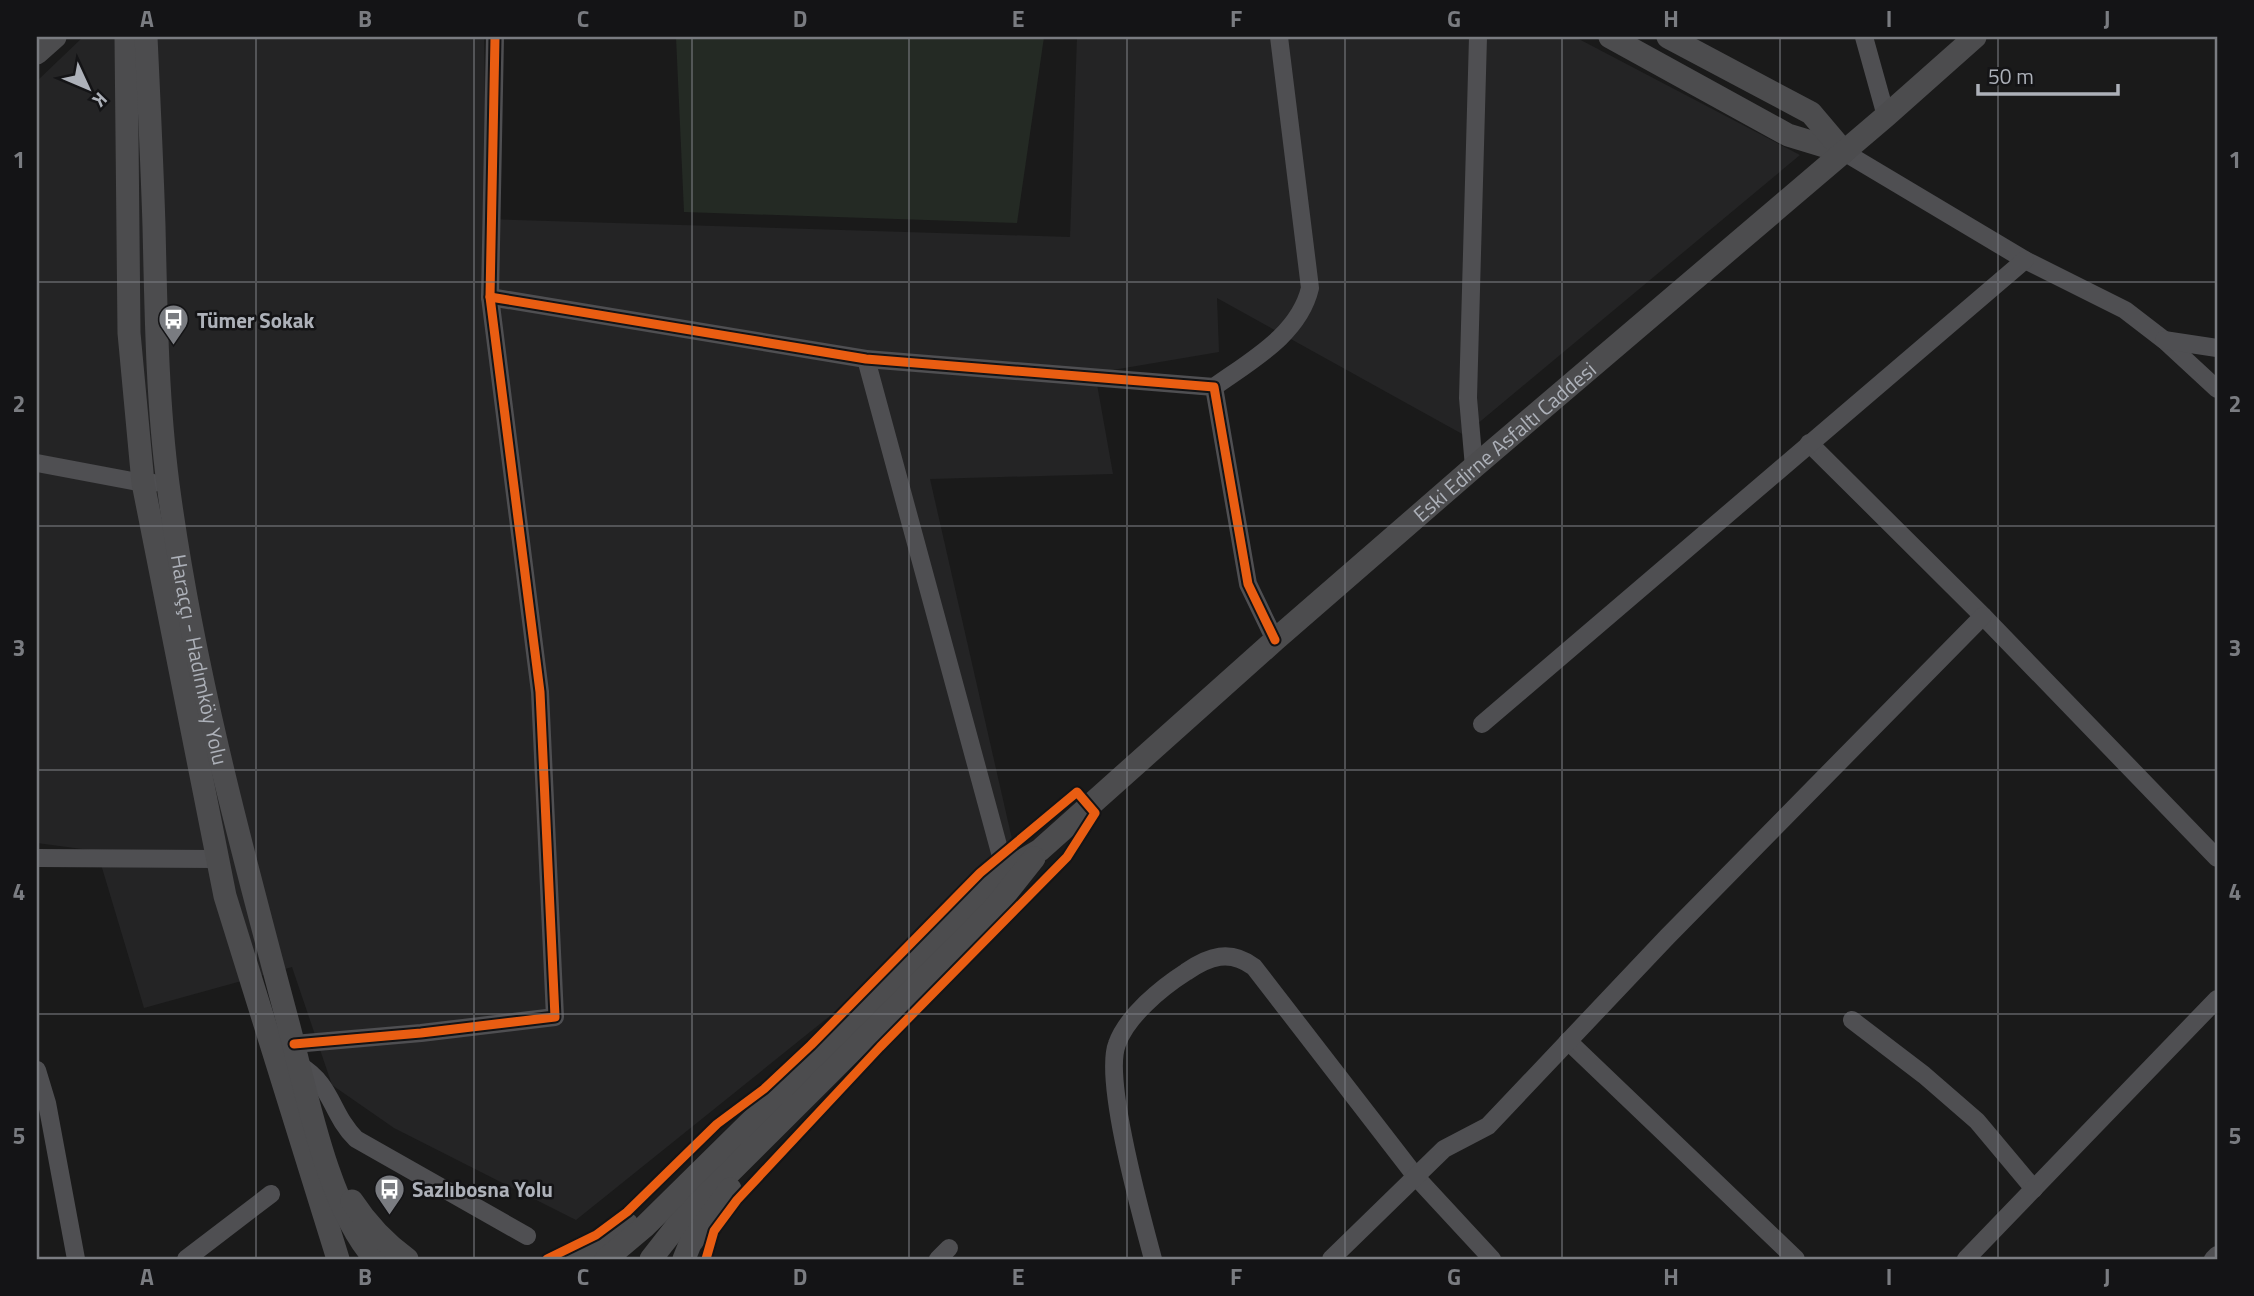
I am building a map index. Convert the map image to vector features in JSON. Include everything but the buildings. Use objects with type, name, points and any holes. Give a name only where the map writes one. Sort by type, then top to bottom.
[{"type":"main road","points":[[37,53],[55,37]]},
{"type":"main road","name":"Haraççı - Hadımköy Yolu","points":[[126,37],[129,334],[143,483],[216,859],[229,909],[338,1259]]},
{"type":"main road","name":"Haraççı - Hadımköy Yolu","points":[[146,37],[157,345],[168,482],[196,644],[237,829],[309,1107],[349,1223],[375,1259]]},
{"type":"main road","points":[[1610,37],[1788,135],[1844,152]]},
{"type":"main road","points":[[1668,37],[1811,113],[1844,152]]},
{"type":"main road","name":"Eski Edirne Asfaltı Caddesi","points":[[1040,850],[1275,640],[1975,37]]},
{"type":"main road","points":[[606,1259],[644,1227],[1005,870],[1040,850]]},
{"type":"main road","points":[[651,1259],[676,1227],[992,911],[1040,850]]},
{"type":"main road","points":[[568,1259],[613,1236],[707,1146],[722,1134],[747,1124]]},
{"type":"main road","points":[[689,1254],[721,1199],[768,1144],[775,1128]]},
{"type":"main road","points":[[329,1169],[366,1222],[407,1259]]},
{"type":"street","points":[[296,1054],[421,1033],[555,1017],[540,692],[490,297],[495,37]]},
{"type":"street","points":[[490,297],[866,359],[1214,387],[1276,342],[1290,328],[1306,305],[1310,288],[1279,37]]},
{"type":"street","points":[[1474,467],[1468,398],[1478,37]]},
{"type":"street","points":[[1864,37],[1886,116]]},
{"type":"street","points":[[1844,152],[2025,260],[2125,310],[2164,340],[2217,389]]},
{"type":"street","points":[[1482,724],[2025,260]]},
{"type":"street","points":[[2164,340],[2217,348]]},
{"type":"street","points":[[866,359],[1005,870]]},
{"type":"street","points":[[1214,387],[1248,584],[1275,640]]},
{"type":"street","points":[[1809,443],[1983,616],[2217,858]]},
{"type":"street","points":[[37,463],[143,483],[168,482]]},
{"type":"street","points":[[1331,1259],[1444,1149],[1488,1125],[1667,937],[1983,616]]},
{"type":"street","points":[[37,858],[216,859]]},
{"type":"street","points":[[1153,1259],[1134,1188],[1114,1084],[1115,1048],[1124,1027],[1135,1015],[1186,972],[1213,957],[1236,957],[1254,967],[1417,1178],[1492,1259]]},
{"type":"street","points":[[1966,1259],[2217,999]]},
{"type":"street","points":[[1852,1020],[1924,1075],[1977,1121],[2034,1188]]},
{"type":"street","points":[[1568,1041],[1796,1259]]},
{"type":"street","points":[[296,1054],[321,1081],[345,1128],[356,1139],[527,1237]]},
{"type":"street","points":[[37,1070],[42,1105],[76,1259]]},
{"type":"street","points":[[186,1259],[271,1194]]},
{"type":"street","points":[[2213,1259],[2217,1255]]},
{"type":"shaded area","points":[[83,37],[484,37],[487,219],[1070,237],[1077,37],[1575,37],[1800,155],[1464,435],[1217,298],[1219,352],[1095,373],[1113,474],[930,479],[1017,861],[948,921],[576,1220],[394,1128],[332,1085],[292,967],[144,1008],[97,851],[37,843],[37,81]]},
{"type":"shaded area","points":[[676,37],[1044,37],[1017,223],[684,212]]},
{"type":"cycle path","points":[[294,1044],[421,1033],[555,1017],[540,692],[490,297],[495,37]]},
{"type":"cycle path","points":[[490,297],[866,359],[1214,387],[1248,584],[1275,640]]},
{"type":"cycle path","points":[[547,1259],[596,1235],[627,1212],[717,1124],[764,1089],[811,1045],[980,873],[1077,792],[1095,813],[1067,857],[880,1047],[737,1200],[714,1231],[706,1259]]},
{"type":"place","name":"Tümer Sokak","points":[[174,347]]},
{"type":"place","name":"Sazlıbosna Yolu","points":[[389,1216]]}]
